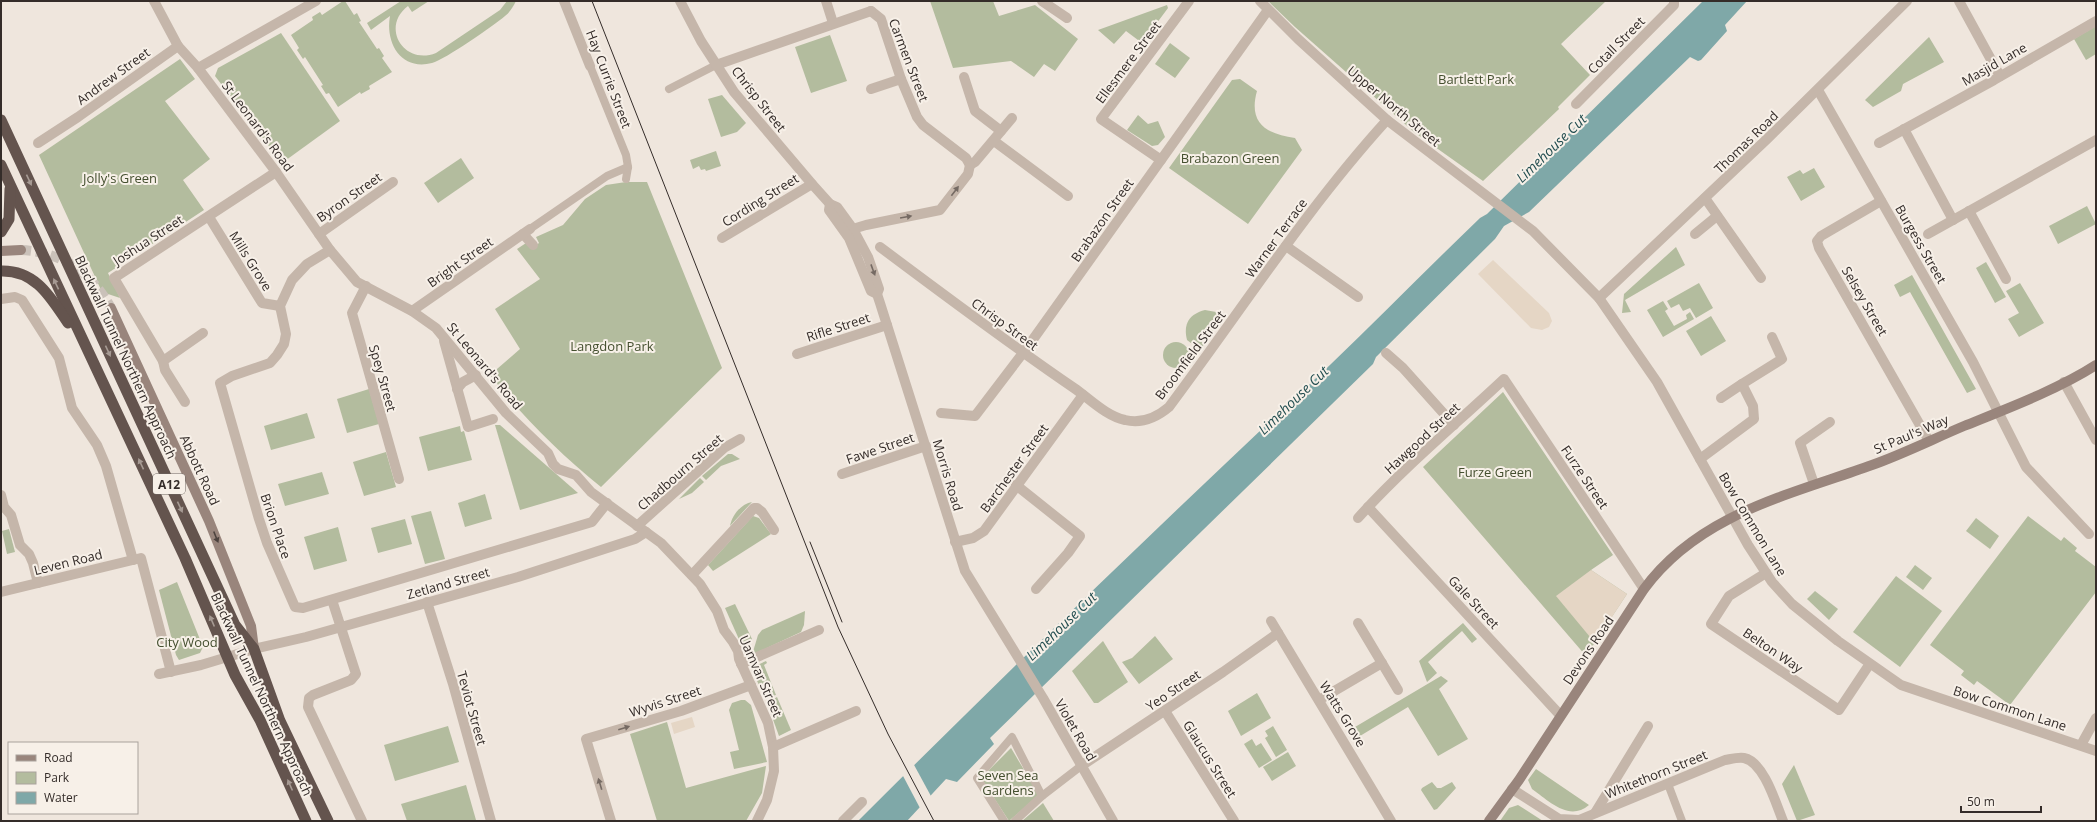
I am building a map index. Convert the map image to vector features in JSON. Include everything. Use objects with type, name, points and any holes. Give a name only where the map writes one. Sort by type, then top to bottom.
[{"type":"highway","name":"Blackwall Tunnel Northern Approach","points":[[1,120],[234,625],[254,648],[280,721],[328,821]]},
{"type":"highway","name":"Blackwall Tunnel Northern Approach","points":[[1,165],[185,558],[227,656],[260,720],[306,821]]},
{"type":"highway","name":"A12","points":[[1,232],[6,225],[10,212],[9,181]]},
{"type":"highway","name":"A12","points":[[1,271],[22,273],[34,280],[50,296],[90,357]]},
{"type":"main road","points":[[1,251],[21,250]]},
{"type":"main road","name":"Abbott Road","points":[[111,308],[209,521],[251,626],[254,648]]},
{"type":"main road","name":"St Paul's Way","points":[[1732,517],[1781,496],[1872,465],[2000,412],[2096,365]]},
{"type":"main road","name":"Devons Road","points":[[1489,821],[1512,789],[1644,589],[1658,571],[1692,540],[1732,517]]},
{"type":"street","points":[[154,1],[178,46],[198,68],[316,1]]},
{"type":"street","name":"Hay Currie Street","points":[[564,1],[626,155],[628,167]]},
{"type":"street","name":"Chrisp Street","points":[[680,1],[716,65],[759,122],[830,204],[837,207],[858,248]]},
{"type":"street","points":[[826,1],[833,24]]},
{"type":"street","points":[[1042,1],[1067,18]]},
{"type":"street","name":"Ellesmere Street","points":[[1161,160],[1101,119],[1189,1]]},
{"type":"street","name":"Upper North Street","points":[[1260,1],[1387,120],[1519,222]]},
{"type":"street","name":"Thomas Road","points":[[1599,298],[1818,90],[1907,1]]},
{"type":"street","points":[[1959,1],[2000,76]]},
{"type":"street","name":"Cotall Street","points":[[1576,104],[1674,3]]},
{"type":"street","name":"Carmen Street","points":[[716,65],[833,24],[871,6],[881,19],[917,118],[922,125],[966,158],[970,168]]},
{"type":"street","name":"Brabazon Street","points":[[941,413],[975,416],[1023,354],[1268,10]]},
{"type":"street","name":"Masjid Lane","points":[[1879,143],[2096,21]]},
{"type":"street","name":"Andrew Street","points":[[38,143],[78,117],[178,46]]},
{"type":"street","points":[[669,89],[716,65]]},
{"type":"street","name":"St Leonard's Road","points":[[198,68],[276,172],[330,250],[357,282],[412,311],[436,328],[510,417],[548,453],[552,464],[558,469],[576,475],[591,492],[642,529]]},
{"type":"street","points":[[964,77],[974,111],[1001,131]]},
{"type":"street","points":[[871,89],[902,79]]},
{"type":"street","name":"Burgess Street","points":[[1818,90],[2000,412],[2026,467],[2089,534]]},
{"type":"street","points":[[849,230],[940,210],[970,168],[1012,118]]},
{"type":"street","name":"Warner Terrace","points":[[1251,295],[1322,198],[1355,156],[1387,120]]},
{"type":"street","points":[[1904,130],[1953,220]]},
{"type":"street","points":[[1928,234],[2096,140]]},
{"type":"street","points":[[994,141],[1068,196]]},
{"type":"street","points":[[626,180],[628,167]]},
{"type":"street","name":"Bright Street","points":[[412,311],[606,176],[628,167]]},
{"type":"street","name":"Joshua Street","points":[[185,402],[165,370],[162,361],[114,278],[276,172]]},
{"type":"street","name":"Byron Street","points":[[320,234],[393,182]]},
{"type":"street","name":"Cording Street","points":[[722,238],[812,184]]},
{"type":"street","points":[[1705,198],[1761,278]]},
{"type":"street","name":"Selsey Street","points":[[1881,201],[1821,236],[1817,240],[1819,248],[1930,441]]},
{"type":"street","points":[[1969,211],[2006,279]]},
{"type":"street","points":[[1695,234],[1717,216]]},
{"type":"street","name":"Mills Grove","points":[[209,217],[262,303],[280,306]]},
{"type":"street","name":"Bow Common Lane","points":[[1519,222],[1533,231],[1599,298],[1650,370],[1732,517],[1766,574],[1779,591],[1792,604],[1869,665],[1896,682],[1922,693],[2096,751]]},
{"type":"street","points":[[527,231],[533,245]]},
{"type":"street","points":[[1286,246],[1358,297]]},
{"type":"street","name":"Chrisp Street","points":[[880,247],[1023,354],[1118,418]]},
{"type":"street","name":"Morris Road","points":[[858,248],[871,291],[877,294],[965,571],[1016,653]]},
{"type":"street","points":[[280,306],[292,280],[300,271],[307,264],[330,250]]},
{"type":"street","name":"Spey Street","points":[[366,286],[352,313],[399,479]]},
{"type":"street","name":"Broomfield Street","points":[[1118,418],[1140,422],[1156,417],[1169,407],[1251,295]]},
{"type":"street","points":[[1,298],[15,297],[22,300],[59,358],[72,408],[97,445],[106,466],[137,559],[171,672]]},
{"type":"street","name":"Brion Place","points":[[280,306],[286,334],[284,344],[277,355],[270,363],[226,379],[220,383],[220,388],[258,519],[293,604],[295,607],[303,608],[332,600]]},
{"type":"street","name":"Rifle Street","points":[[796,354],[887,325]]},
{"type":"street","points":[[162,361],[204,333]]},
{"type":"street","points":[[443,337],[468,427],[493,419]]},
{"type":"street","points":[[1721,398],[1782,359],[1772,337]]},
{"type":"street","points":[[1386,353],[1403,368],[1454,425]]},
{"type":"street","points":[[457,389],[463,382],[476,375]]},
{"type":"street","name":"Hawgood Street","points":[[1358,518],[1424,451],[1504,379]]},
{"type":"street","name":"Furze Street","points":[[1504,379],[1644,589]]},
{"type":"street","points":[[2064,382],[2096,440]]},
{"type":"street","points":[[1700,459],[1754,419],[1753,406],[1742,384]]},
{"type":"street","name":"Barchester Street","points":[[955,542],[973,538],[984,531],[1016,485],[1083,395]]},
{"type":"street","points":[[1814,484],[1800,443],[1830,422]]},
{"type":"street","name":"Chadbourn Street","points":[[642,529],[724,448],[740,439]]},
{"type":"street","name":"Fawe Street","points":[[842,474],[926,446]]},
{"type":"street","points":[[1016,485],[1080,536],[1068,553],[1036,589]]},
{"type":"street","points":[[1,495],[4,507],[11,515],[20,545],[29,554],[33,563],[38,583]]},
{"type":"street","name":"Zetland Street","points":[[332,600],[592,522],[607,503]]},
{"type":"street","name":"Gale Street","points":[[1368,507],[1560,715]]},
{"type":"street","points":[[692,575],[754,508],[757,508],[762,512],[774,530]]},
{"type":"street","name":"Zetland Street","points":[[159,674],[171,672],[254,648],[342,627],[518,577],[635,539],[642,529]]},
{"type":"street","name":"Uamvar Street","points":[[642,529],[661,543],[692,575],[717,612],[724,630],[738,651],[741,664],[768,723],[773,747],[774,772],[767,800],[757,821]]},
{"type":"street","name":"Leven Road","points":[[1,592],[137,559]]},
{"type":"street","name":"Belton Way","points":[[1766,574],[1729,596],[1711,624],[1839,710],[1869,665]]},
{"type":"street","points":[[332,600],[356,674],[351,680],[313,694],[308,703],[310,713],[362,821]]},
{"type":"street","name":"Teviot Street","points":[[426,602],[453,684],[491,821]]},
{"type":"street","name":"Watts Grove","points":[[1271,620],[1391,821]]},
{"type":"street","points":[[1358,623],[1398,690]]},
{"type":"street","points":[[741,664],[819,630]]},
{"type":"street","name":"Yeo Street","points":[[1081,766],[1164,711],[1278,632]]},
{"type":"street","name":"Violet Road","points":[[1016,653],[1113,821]]},
{"type":"street","points":[[1319,700],[1382,663]]},
{"type":"street","name":"Wyvis Street","points":[[611,821],[586,739],[681,711],[751,685]]},
{"type":"street","points":[[773,747],[856,711]]},
{"type":"street","name":"Glaucus Street","points":[[1164,711],[1234,821]]},
{"type":"street","points":[[2081,745],[2096,718]]},
{"type":"street","points":[[1595,813],[1648,726]]},
{"type":"street","points":[[1004,821],[977,778],[1012,737],[1042,796]]},
{"type":"street","name":"Whitethorn Street","points":[[1512,789],[1559,819],[1579,820],[1725,760],[1745,758],[1754,763],[1762,774],[1783,821]]},
{"type":"street","points":[[1015,821],[1042,796],[1081,766]]},
{"type":"street","points":[[1668,784],[1682,821]]},
{"type":"street","points":[[843,821],[862,802]]},
{"type":"green space","points":[[345,1],[354,15],[357,13],[361,21],[359,22],[377,49],[379,48],[384,56],[382,58],[392,72],[369,86],[370,89],[361,94],[360,92],[338,107],[329,93],[326,94],[321,86],[323,85],[305,57],[303,59],[297,50],[299,48],[291,35],[313,20],[312,17],[320,12],[322,15]]},
{"type":"green space","points":[[401,1],[429,1],[412,12],[408,6],[400,15],[396,24],[396,34],[406,49],[414,54],[424,56],[436,53],[500,10],[507,1],[516,1],[507,14],[469,42],[439,60],[432,63],[421,64],[412,63],[404,59],[398,53],[390,36],[390,16],[371,30],[367,23]]},
{"type":"green space","points":[[930,1],[993,1],[999,16],[1035,5],[1078,39],[1055,71],[1044,64],[1034,77],[1011,61],[953,68]]},
{"type":"green space","name":"Bartlett Park","points":[[1268,1],[1606,1],[1561,44],[1590,75],[1558,107],[1559,109],[1483,181],[1414,132],[1295,27]]},
{"type":"green space","points":[[1167,5],[1168,8],[1142,43],[1126,31],[1114,44],[1098,30]]},
{"type":"green space","points":[[2096,26],[2096,54],[2086,60],[2074,39]]},
{"type":"green space","points":[[281,33],[340,121],[282,163],[215,76],[218,68]]},
{"type":"green space","points":[[830,35],[847,81],[811,93],[795,47]]},
{"type":"green space","points":[[1929,37],[1944,62],[1903,84],[1901,91],[1873,107],[1865,100]]},
{"type":"green space","points":[[1170,43],[1190,58],[1175,78],[1155,64]]},
{"type":"green space","name":"Jolly's Green","points":[[180,59],[195,79],[165,101],[210,159],[183,180],[204,210],[108,273],[120,298],[102,292],[39,155]]},
{"type":"green space","name":"Brabazon Green","points":[[1240,79],[1257,91],[1255,111],[1257,119],[1262,125],[1268,130],[1295,138],[1302,150],[1248,224],[1169,168],[1232,80]]},
{"type":"green space","points":[[722,95],[746,123],[737,132],[721,137],[708,99]]},
{"type":"green space","points":[[1138,115],[1148,124],[1158,121],[1165,137],[1158,145],[1152,146],[1127,130]]},
{"type":"green space","points":[[716,151],[721,166],[706,171],[705,169],[701,170],[699,166],[693,169],[690,160]]},
{"type":"green space","points":[[461,158],[474,178],[438,203],[424,183]]},
{"type":"green space","points":[[1814,168],[1825,187],[1801,201],[1787,177],[1800,170],[1803,174]]},
{"type":"green space","name":"Langdon Park","points":[[626,182],[647,182],[722,368],[601,487],[542,434],[490,375],[520,349],[495,309],[540,279],[517,249],[526,243],[531,249],[539,243],[536,237],[563,225],[585,199],[606,185]]},
{"type":"green space","points":[[2087,206],[2096,224],[2058,244],[2049,226]]},
{"type":"green space","points":[[1676,247],[1685,265],[1625,300],[1631,312],[1622,313],[1624,294]]},
{"type":"green space","points":[[1986,262],[2006,297],[1995,303],[1976,268]]},
{"type":"green space","points":[[1912,275],[1976,389],[1967,393],[1910,292],[1900,297],[1894,285]]},
{"type":"green space","points":[[1699,283],[1713,308],[1696,318],[1690,308],[1683,311],[1679,304],[1671,308],[1667,301]]},
{"type":"green space","points":[[2020,283],[2044,323],[2019,337],[2008,319],[2019,313],[2006,291]]},
{"type":"green space","points":[[1663,301],[1668,309],[1665,311],[1674,326],[1687,319],[1686,315],[1690,312],[1694,319],[1663,337],[1647,310]]},
{"type":"green space","points":[[1205,310],[1216,312],[1223,316],[1200,350],[1187,340],[1186,329],[1188,320],[1191,317]]},
{"type":"green space","points":[[1711,316],[1726,341],[1701,356],[1686,331]]},
{"type":"green space","points":[[1176,342],[1185,346],[1189,355],[1185,364],[1176,368],[1167,364],[1163,355],[1167,346]]},
{"type":"green space","points":[[369,389],[379,424],[347,433],[337,399]]},
{"type":"green space","name":"Furze Green","points":[[1503,392],[1613,555],[1591,570],[1627,594],[1586,656],[1423,467]]},
{"type":"green space","points":[[307,413],[315,438],[271,450],[264,426]]},
{"type":"green space","points":[[495,425],[500,425],[578,493],[520,510]]},
{"type":"green space","points":[[460,426],[461,432],[464,431],[472,460],[428,471],[419,437]]},
{"type":"green space","points":[[386,452],[396,487],[364,496],[353,462]]},
{"type":"green space","points":[[728,454],[732,454],[740,459],[721,466],[706,480],[702,476]]},
{"type":"green space","points":[[322,472],[329,494],[285,506],[278,484]]},
{"type":"green space","points":[[700,478],[704,482],[692,493],[679,499]]},
{"type":"green space","points":[[485,494],[492,519],[465,527],[458,503]]},
{"type":"green space","points":[[752,502],[730,526],[738,511],[744,505]]},
{"type":"green space","points":[[431,511],[445,559],[425,564],[411,516]]},
{"type":"green space","points":[[753,516],[759,518],[771,534],[713,571],[708,565]]},
{"type":"green space","points":[[2028,516],[2061,541],[2064,537],[2077,548],[2075,551],[2096,567],[2096,592],[2010,705],[1977,681],[1974,685],[1961,675],[1964,671],[1930,645]]},
{"type":"green space","points":[[1976,518],[1999,536],[1990,549],[1966,531]]},
{"type":"green space","points":[[405,519],[412,544],[378,553],[371,528]]},
{"type":"green space","points":[[338,527],[347,561],[314,570],[304,537]]},
{"type":"green space","points":[[9,529],[15,552],[7,554],[2,531]]},
{"type":"green space","points":[[1915,565],[1932,578],[1923,590],[1906,577]]},
{"type":"green space","points":[[1896,576],[1942,611],[1900,667],[1853,632]]},
{"type":"green space","name":"City Wood","points":[[177,582],[203,647],[200,653],[179,660],[176,655],[159,590]]},
{"type":"green space","points":[[1815,591],[1838,609],[1829,620],[1807,599]]},
{"type":"green space","points":[[735,604],[752,639],[749,654],[746,655],[725,608]]},
{"type":"green space","points":[[805,611],[804,625],[801,632],[752,655],[758,635],[762,630]]},
{"type":"green space","points":[[1463,623],[1477,639],[1472,643],[1462,631],[1428,662],[1437,673],[1427,682],[1419,661]]},
{"type":"green space","points":[[1155,636],[1173,659],[1139,684],[1122,662],[1132,658]]},
{"type":"green space","points":[[1103,641],[1128,682],[1098,703],[1094,703],[1072,671]]},
{"type":"green space","points":[[766,661],[767,663],[764,665],[776,695],[765,698],[751,668]]},
{"type":"green space","points":[[1441,676],[1448,681],[1439,689],[1468,739],[1438,756],[1408,707],[1355,739],[1350,730]]},
{"type":"green space","points":[[1257,693],[1271,718],[1241,736],[1228,711]]},
{"type":"green space","points":[[777,697],[791,730],[779,736],[767,703]]},
{"type":"green space","points":[[745,700],[751,705],[767,762],[734,769],[730,752],[739,750],[729,710],[732,703]]},
{"type":"green space","points":[[667,722],[686,788],[766,766],[762,793],[746,821],[657,821],[630,734]]},
{"type":"green space","points":[[448,726],[459,762],[395,781],[384,745]]},
{"type":"green space","points":[[1273,726],[1287,750],[1276,757],[1265,738],[1268,736],[1265,731]]},
{"type":"green space","points":[[1252,739],[1256,746],[1261,743],[1272,760],[1259,768],[1244,744]]},
{"type":"green space","name":"Seven Sea Gardens","points":[[1011,748],[1039,795],[1009,821],[981,778]]},
{"type":"green space","points":[[1288,752],[1296,766],[1272,781],[1263,767]]},
{"type":"green space","points":[[1794,765],[1815,815],[1797,821],[1782,784]]},
{"type":"green space","points":[[1536,769],[1589,805],[1582,810],[1567,811],[1552,804],[1532,789],[1528,780]]},
{"type":"green space","points":[[1432,782],[1437,788],[1441,788],[1452,782],[1456,788],[1437,809],[1434,810],[1421,790]]},
{"type":"green space","points":[[466,785],[476,820],[407,821],[401,804]]},
{"type":"green space","points":[[1043,803],[1054,821],[1022,821]]},
{"type":"green space","points":[[1518,805],[1543,821],[1500,821],[1509,808]]},
{"type":"shaded area","points":[[1493,260],[1549,313],[1552,321],[1549,327],[1542,330],[1531,328],[1478,274]]},
{"type":"shaded area","points":[[1591,570],[1627,594],[1595,643],[1556,596]]},
{"type":"shaded area","points":[[692,717],[695,727],[674,734],[671,723]]},
{"type":"water","name":"Limehouse Cut","points":[[1703,1],[1747,1],[1725,25],[1727,31],[1701,60],[1698,61],[1690,57],[1529,212],[1504,226],[1495,239],[1376,357],[1373,364],[990,738],[994,744],[957,782],[946,779],[907,821],[858,821],[975,705],[1211,477],[1331,364],[1480,218],[1487,214]]},
{"type":"pier","points":[[913,763],[932,798],[921,810],[902,774]]},
{"type":"tunnel","points":[[21,250],[50,255],[74,266],[85,274],[94,284],[111,308]]},
{"type":"tram line","points":[[592,1],[838,627],[888,734],[934,821]]},
{"type":"tram line","points":[[810,542],[842,622]]}]
